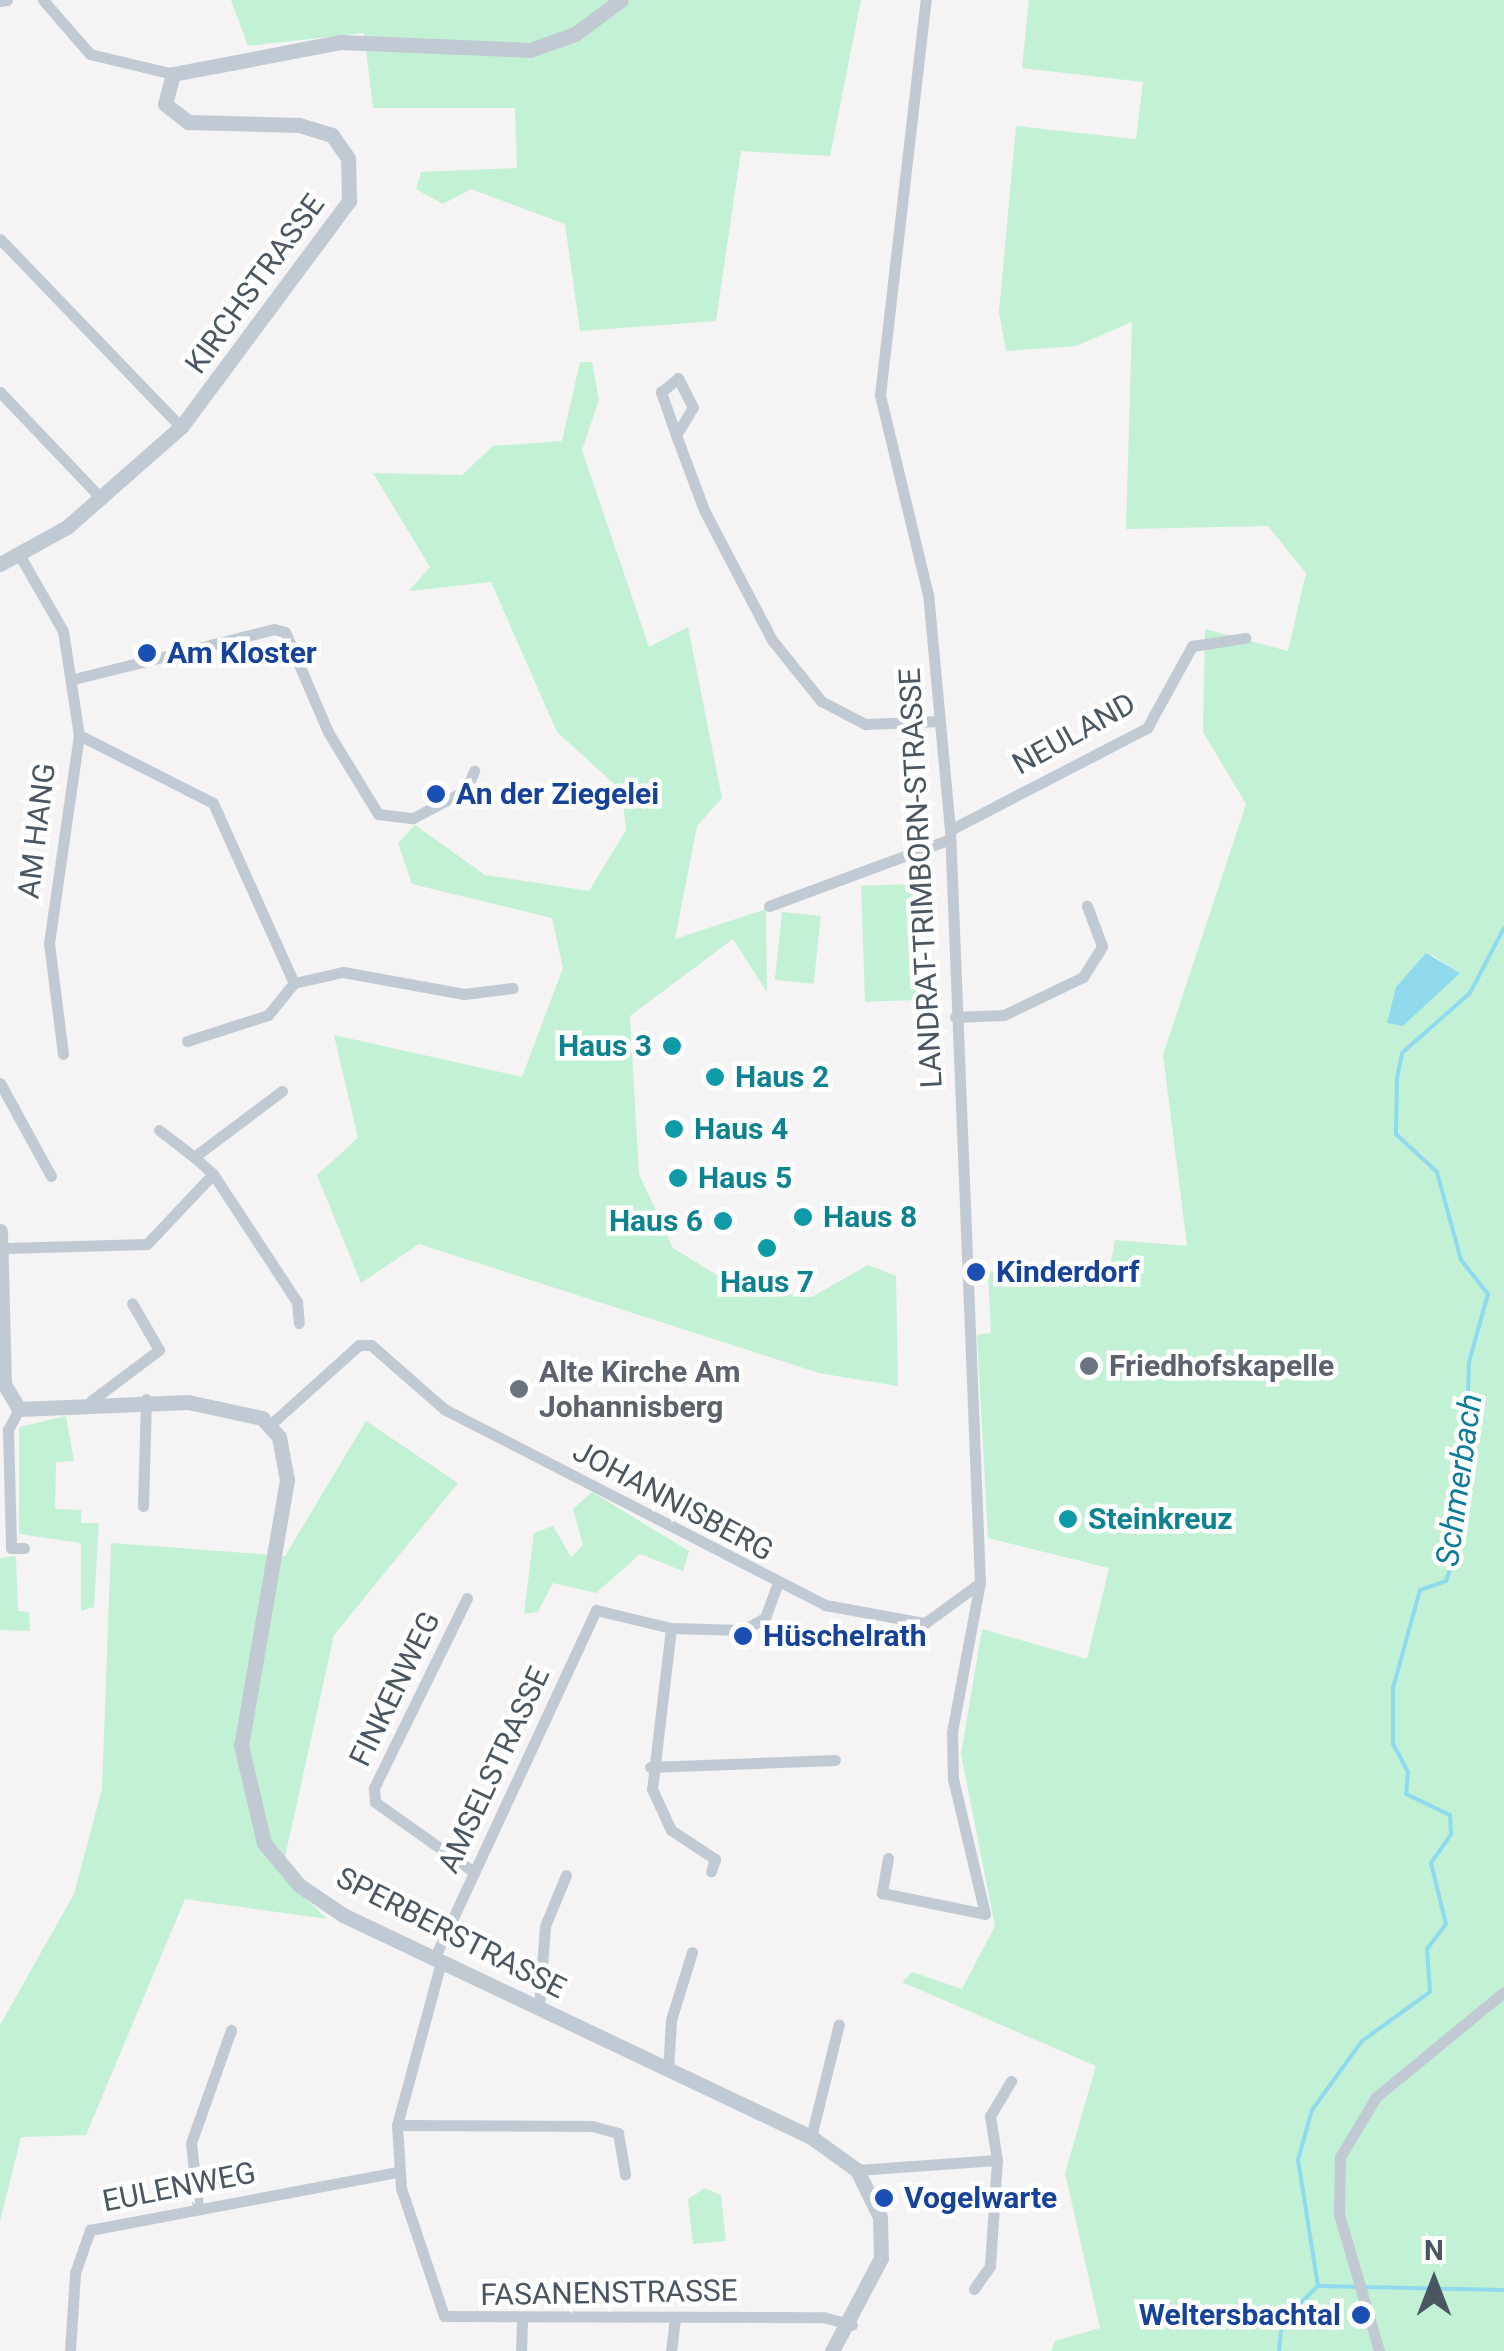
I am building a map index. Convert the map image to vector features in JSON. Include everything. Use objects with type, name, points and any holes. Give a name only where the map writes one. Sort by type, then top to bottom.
[{"type":"street","points":[[43,0],[90,54],[173,74],[341,42],[530,50],[576,34],[621,0]]},
{"type":"street","name":"LANDRAT-TRIMBORN-STRASSE","points":[[888,1858],[882,1892],[985,1914],[952,1732],[980,1583],[950,834],[920,547],[880,396],[926,0]]},
{"type":"street","name":"KIRCHSTRASSE","points":[[0,564],[20,556],[102,499],[181,427],[331,232],[352,176],[338,141],[320,128],[188,122],[172,114],[165,94],[173,74]]},
{"type":"street","points":[[0,239],[181,427]]},
{"type":"street","points":[[0,392],[102,499]]},
{"type":"street","points":[[676,435],[721,547],[772,640],[820,701],[865,724],[940,721]]},
{"type":"street","points":[[20,556],[54,610],[74,679],[79,735],[213,804],[294,983]]},
{"type":"street","points":[[74,679],[274,628],[285,632],[321,718],[378,814],[413,818],[466,790],[474,771]]},
{"type":"street","name":"NEULAND","points":[[768,906],[950,834],[1147,728],[1192,646],[1245,638]]},
{"type":"street","name":"AM HANG","points":[[63,1054],[49,944],[79,735]]},
{"type":"street","points":[[956,1017],[1004,1015],[1082,977],[1102,946],[1088,906]]},
{"type":"street","points":[[187,1041],[268,1015],[294,983],[343,972],[464,994],[512,988]]},
{"type":"street","points":[[0,1083],[50,1176]]},
{"type":"street","points":[[194,1157],[282,1091]]},
{"type":"street","points":[[159,1130],[213,1174],[297,1302],[298,1323]]},
{"type":"street","points":[[6,1248],[147,1244],[213,1174]]},
{"type":"street","points":[[0,1231],[6,1248],[1,1335],[7,1394],[19,1409]]},
{"type":"street","points":[[92,1401],[159,1350],[132,1303]]},
{"type":"street","name":"JOHANNISBERG","points":[[271,1424],[359,1345],[371,1345],[444,1408],[778,1583],[852,1614],[925,1624],[980,1583]]},
{"type":"street","points":[[19,1409],[146,1398],[271,1424]]},
{"type":"street","points":[[142,1506],[146,1398]]},
{"type":"street","points":[[19,1409],[8,1430],[11,1548],[24,1548]]},
{"type":"street","name":"SPERBERSTRASSE","points":[[271,1424],[287,1480],[240,1746],[245,1792],[264,1843],[299,1885],[438,1960],[810,2136],[857,2170],[880,2217],[877,2280],[852,2325]]},
{"type":"street","points":[[711,1871],[715,1859],[684,1843],[659,1810],[650,1767],[671,1628],[756,1626],[778,1583]]},
{"type":"street","name":"FINKENWEG","points":[[467,1598],[374,1788],[375,1802],[474,1872]]},
{"type":"street","name":"AMSELSTRASSE","points":[[438,1960],[474,1872],[604,1607],[671,1628]]},
{"type":"street","points":[[650,1767],[835,1760]]},
{"type":"street","points":[[539,2008],[544,1926],[566,1874]]},
{"type":"street","points":[[668,2071],[671,2020],[692,1952]]},
{"type":"street","name":"FASANENSTRASSE","points":[[438,1960],[397,2125],[398,2172],[444,2316],[522,2320],[674,2317],[852,2325]]},
{"type":"street","points":[[1379,2351],[1336,2186],[1347,2137],[1376,2098],[1504,1992]]},
{"type":"street","points":[[810,2136],[839,2024]]},
{"type":"street","points":[[198,2208],[192,2143],[231,2030]]},
{"type":"street","points":[[974,2289],[990,2266],[997,2160],[990,2116],[1012,2081]]},
{"type":"street","points":[[397,2125],[592,2126],[618,2133],[626,2174]]},
{"type":"street","points":[[857,2170],[997,2160]]},
{"type":"street","name":"EULENWEG","points":[[70,2351],[75,2273],[90,2230],[398,2172]]},
{"type":"street","points":[[671,2351],[674,2317]]},
{"type":"street","points":[[522,2320],[522,2351]]},
{"type":"street","points":[[832,2351],[852,2325]]},
{"type":"green space","points":[[231,0],[861,0],[830,156],[741,151],[716,321],[580,331],[565,224],[471,189],[443,204],[416,189],[421,172],[517,168],[515,108],[373,108],[364,33],[248,46]]},
{"type":"green space","points":[[1029,0],[1504,0],[1504,2351],[1051,2351],[1055,2341],[1100,2328],[1065,2173],[1096,2066],[902,1982],[912,1972],[962,1989],[995,1926],[961,1754],[982,1629],[1087,1659],[1109,1568],[988,1538],[977,1335],[991,1333],[988,1271],[1107,1283],[1115,1240],[1187,1246],[1163,1055],[1246,804],[1203,732],[1205,629],[1288,651],[1306,573],[1268,526],[1126,529],[1132,322],[1076,346],[1006,351],[999,312],[1016,126],[1136,139],[1143,82],[1022,68]],"holes":[[[1432,955],[1460,973],[1404,1018]]]},
{"type":"green space","points":[[580,362],[592,362],[599,400],[582,450],[649,647],[688,627],[722,798],[697,826],[675,939],[766,909],[767,992],[733,939],[630,1016],[639,1174],[673,1248],[738,1288],[812,1297],[868,1265],[896,1276],[898,1386],[819,1373],[419,1244],[361,1283],[317,1175],[358,1138],[334,1035],[522,1077],[563,968],[552,918],[412,884],[398,843],[415,825],[485,875],[589,891],[626,830],[622,791],[557,732],[491,582],[409,591],[430,567],[373,473],[462,475],[493,446],[562,441]]},
{"type":"green space","points":[[912,884],[916,1000],[865,1002],[861,886]]},
{"type":"green space","points":[[782,912],[821,916],[814,984],[775,980]]},
{"type":"green space","points":[[66,1416],[74,1461],[56,1462],[55,1509],[81,1510],[81,1523],[99,1523],[94,1607],[81,1611],[81,1543],[19,1534],[19,1427]]},
{"type":"green space","points":[[366,1421],[458,1483],[334,1635],[281,1875],[327,1919],[185,1899],[86,2135],[21,2137],[0,2221],[0,2025],[74,1894],[102,1789],[111,1543],[285,1556]]},
{"type":"green space","points":[[592,1492],[689,1551],[683,1571],[640,1554],[596,1593],[553,1583],[538,1612],[524,1614],[534,1533],[553,1526],[571,1557],[583,1545],[573,1509]]},
{"type":"green space","points":[[16,1556],[18,1611],[29,1612],[30,1631],[0,1630],[0,1558]]},
{"type":"green space","points":[[705,2188],[721,2195],[726,2241],[693,2244],[688,2199]]},
{"type":"water","points":[[1426,953],[1460,973],[1403,1026],[1387,1023],[1396,987]]},
{"type":"waterway","name":"Schmerbach","points":[[1318,2286],[1298,2160],[1312,2110],[1362,2041],[1430,1992],[1427,1949],[1446,1924],[1431,1863],[1451,1834],[1450,1815],[1406,1794],[1408,1772],[1393,1744],[1393,1688],[1420,1590],[1446,1581],[1452,1564],[1449,1512],[1466,1461],[1469,1362],[1488,1294],[1461,1260],[1437,1172],[1396,1134],[1397,1079],[1402,1053],[1470,993],[1504,928]]},
{"type":"waterway","points":[[1279,2351],[1282,2321],[1318,2286],[1504,2290]]},
{"type":"place","name":"Am Kloster","points":[[147,653]]},
{"type":"place","name":"An der Ziegelei","points":[[436,794]]},
{"type":"place","name":"Haus 3","points":[[672,1046]]},
{"type":"place","name":"Haus 2","points":[[715,1077]]},
{"type":"place","name":"Haus 4","points":[[674,1129]]},
{"type":"place","name":"Haus 5","points":[[678,1178]]},
{"type":"place","name":"Haus 8","points":[[803,1217]]},
{"type":"place","name":"Haus 6","points":[[723,1221]]},
{"type":"place","name":"Haus 7","points":[[767,1248]]},
{"type":"place","name":"Kinderdorf","points":[[976,1272]]},
{"type":"place","name":"Friedhofskapelle","points":[[1089,1366]]},
{"type":"place","name":"Alte Kirche Am Johannisberg","points":[[519,1389]]},
{"type":"place","name":"Steinkreuz","points":[[1068,1519]]},
{"type":"place","name":"Hüschelrath","points":[[743,1636]]},
{"type":"place","name":"Vogelwarte","points":[[884,2198]]},
{"type":"place","name":"Weltersbachtal","points":[[1361,2315]]}]
